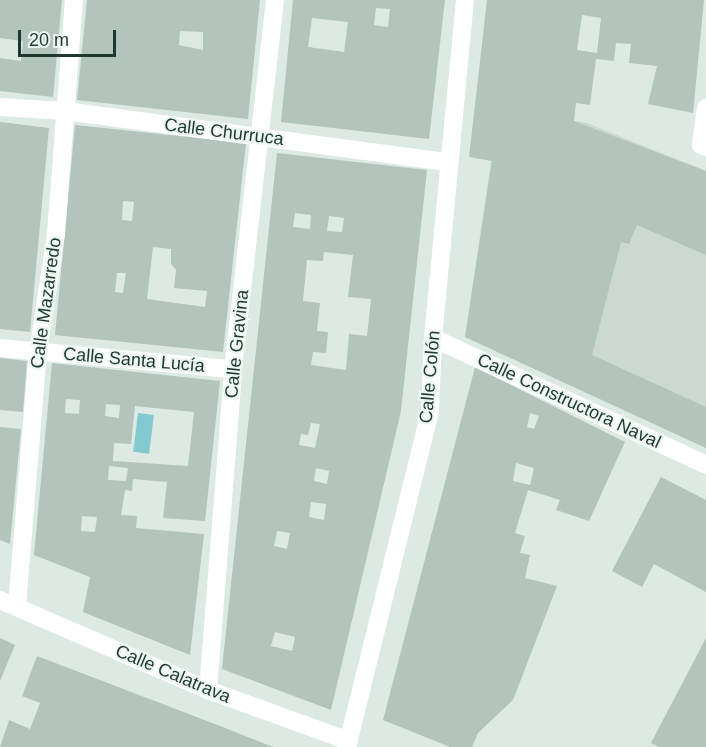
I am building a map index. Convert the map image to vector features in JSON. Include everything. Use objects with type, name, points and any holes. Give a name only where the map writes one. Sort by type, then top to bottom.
[{"type":"street","name":"Calle Mazarredo","points":[[9,603],[38,352],[56,234],[74,0]]},
{"type":"street","name":"Calle Gravina","points":[[208,690],[233,369],[275,0]]},
{"type":"street","name":"Calle Colón","points":[[348,744],[430,411],[433,338],[465,0]]},
{"type":"street","name":"Calle Churruca","points":[[0,107],[65,111],[448,162]]},
{"type":"street","points":[[704,146],[706,108]]},
{"type":"street","name":"Calle Constructora Naval","points":[[433,338],[706,465]]},
{"type":"street","name":"Calle Santa Lucía","points":[[0,348],[233,369]]},
{"type":"street","name":"Calle Calatrava","points":[[9,603],[208,690],[348,744]]},
{"type":"shaded area","points":[[477,104],[587,123],[706,171],[706,448],[465,337],[491,161]]},
{"type":"water","points":[[138,413],[154,415],[149,454],[133,452]]},
{"type":"building","points":[[0,0],[62,0],[53,97],[0,91],[0,58],[21,61],[23,41],[0,38]]},
{"type":"building","points":[[87,0],[260,0],[248,119],[77,100]],"holes":[[[180,31],[203,32],[203,50],[179,45]]]},
{"type":"building","points":[[293,0],[445,0],[429,139],[281,122]],"holes":[[[376,8],[390,9],[388,27],[374,25]],[[312,18],[348,22],[344,52],[308,47]]]},
{"type":"building","points":[[487,0],[704,0],[693,113],[648,104],[657,66],[629,63],[631,44],[616,43],[614,61],[596,59],[590,105],[576,103],[574,121],[706,171],[706,255],[637,225],[629,244],[621,242],[592,355],[706,407],[706,448],[465,337],[492,161],[469,157]],"holes":[[[582,15],[601,18],[597,53],[577,50]]]},
{"type":"building","points":[[0,122],[49,128],[30,332],[0,329]]},
{"type":"building","points":[[75,125],[246,143],[223,352],[55,335]],"holes":[[[123,201],[134,202],[132,221],[122,220]],[[153,247],[171,249],[171,264],[176,270],[174,288],[207,291],[205,307],[147,299]],[[117,273],[126,273],[123,293],[115,292]]]},
{"type":"building","points":[[277,153],[427,170],[401,411],[331,710],[222,669]],"holes":[[[295,213],[311,215],[310,229],[293,227]],[[329,216],[344,218],[342,232],[327,231]],[[324,252],[353,255],[348,297],[371,299],[367,336],[349,334],[346,370],[311,365],[313,352],[326,353],[328,332],[317,331],[320,303],[303,301],[307,260],[323,261]],[[311,423],[320,424],[315,448],[299,445],[301,434],[308,435]],[[316,468],[329,471],[327,484],[314,481]],[[311,502],[326,504],[324,520],[309,517]],[[277,531],[290,533],[287,549],[274,546]],[[275,632],[295,637],[292,651],[271,646]]]},
{"type":"building","points":[[0,358],[27,361],[23,412],[0,410]]},
{"type":"building","points":[[52,363],[220,381],[205,521],[163,518],[167,482],[133,479],[132,491],[125,490],[121,515],[137,516],[136,528],[204,534],[190,655],[83,612],[90,577],[34,555]],"holes":[[[66,399],[80,400],[79,414],[65,413]],[[106,404],[120,405],[119,418],[105,416]],[[135,406],[194,412],[188,466],[113,461],[114,443],[131,444]],[[109,466],[128,468],[126,481],[108,480]],[[82,516],[97,517],[95,532],[81,531]]]},
{"type":"building","points":[[475,367],[625,442],[589,521],[556,510],[560,500],[528,490],[515,533],[525,536],[520,553],[530,555],[525,578],[557,586],[513,700],[478,733],[472,747],[450,747],[383,720]],"holes":[[[530,413],[539,416],[534,429],[527,427]],[[516,463],[534,468],[530,485],[513,481]]]},
{"type":"building","points":[[0,427],[21,429],[10,544],[0,540]]},
{"type":"building","points":[[661,477],[706,500],[706,592],[654,564],[642,587],[612,571]]},
{"type":"building","points":[[0,638],[15,645],[0,681]]},
{"type":"building","points":[[706,638],[706,747],[659,747],[651,743]]},
{"type":"building","points":[[37,656],[273,747],[0,747],[9,720],[30,729],[40,703],[22,696]]}]
